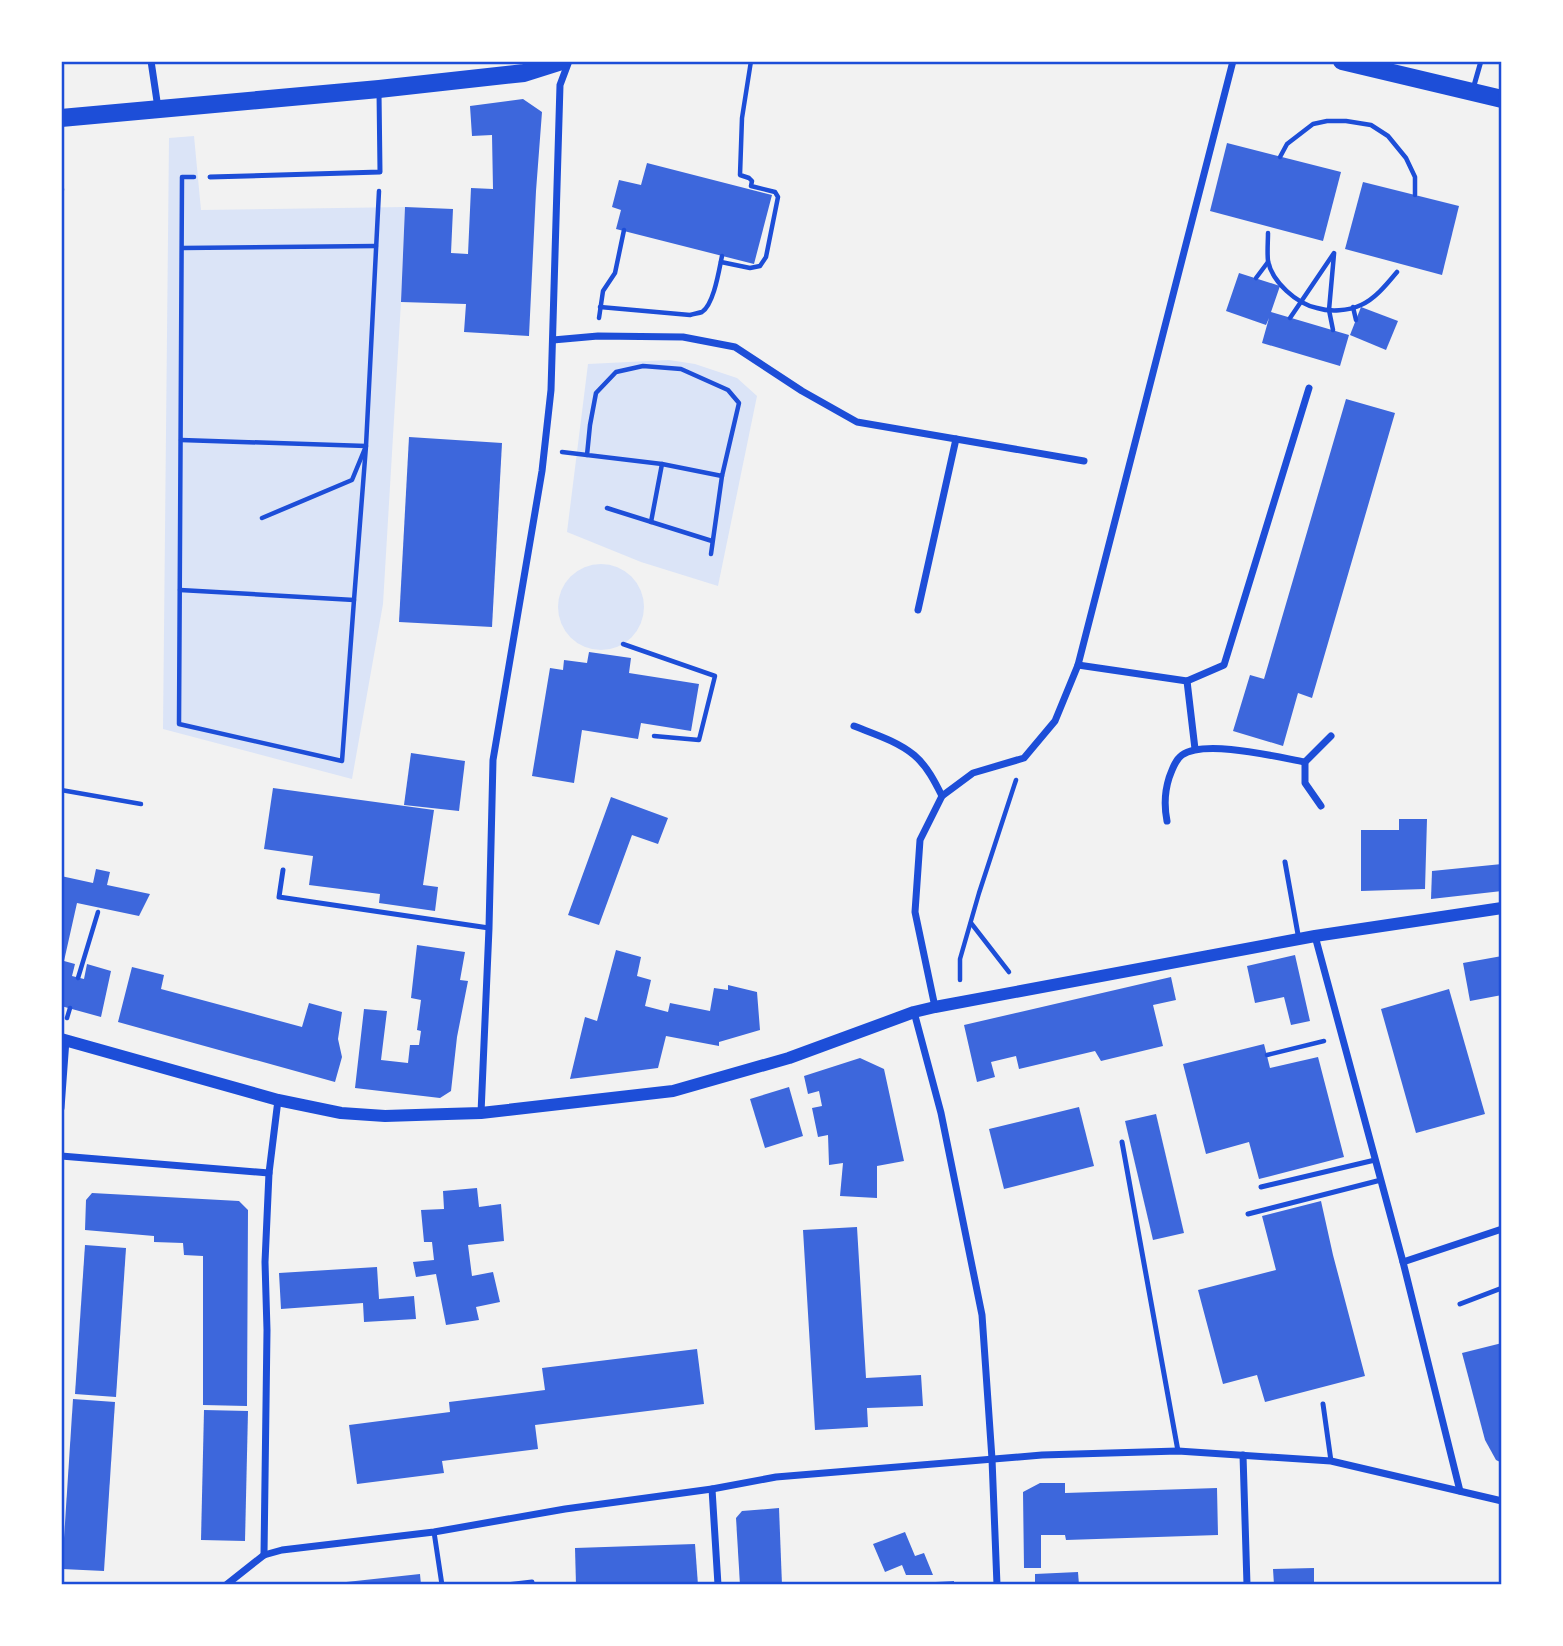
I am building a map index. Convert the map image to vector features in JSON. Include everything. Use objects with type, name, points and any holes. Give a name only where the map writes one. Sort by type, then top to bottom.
[{"type":"main road","points":[[61,118],[524,73],[562,61]]},
{"type":"main road","points":[[1342,61],[1502,99]]},
{"type":"street","points":[[151,61],[158,109]]},
{"type":"street","points":[[481,1113],[493,760],[541,471],[551,390],[560,85],[569,61]]},
{"type":"street","points":[[935,1007],[915,912],[920,841],[942,796],[973,773],[1024,758],[1055,721],[1078,665],[1233,61]]},
{"type":"street","points":[[553,340],[598,336],[683,337],[735,347],[802,391],[858,422],[1084,461]]},
{"type":"street","points":[[1078,665],[1187,681],[1224,665],[1309,388]]},
{"type":"street","points":[[918,610],[956,439]]},
{"type":"street","points":[[1187,681],[1195,749]]},
{"type":"street","points":[[854,726],[888,739],[915,755],[931,774],[942,796]]},
{"type":"street","points":[[1321,806],[1305,783],[1305,762],[1331,736]]},
{"type":"street","points":[[1167,821],[1165,789],[1172,768],[1180,756],[1195,749],[1213,748],[1258,753],[1305,762]]},
{"type":"street","points":[[61,1108],[63,1040],[278,1100],[341,1113],[385,1116],[481,1113],[673,1091],[789,1058],[914,1012],[935,1007],[1315,936],[1502,908]]},
{"type":"street","points":[[1315,936],[1403,1262],[1460,1491]]},
{"type":"street","points":[[914,1012],[941,1113],[982,1315],[997,1585]]},
{"type":"street","points":[[264,1555],[267,1330],[265,1262],[270,1173],[278,1100]]},
{"type":"street","points":[[61,1156],[270,1173]]},
{"type":"street","points":[[1403,1262],[1502,1229]]},
{"type":"street","points":[[226,1585],[264,1555],[282,1550],[434,1532],[565,1509],[712,1489],[776,1476],[1042,1455],[1178,1451],[1331,1461],[1502,1501]]},
{"type":"street","points":[[1243,1455],[1247,1585]]},
{"type":"street","points":[[712,1489],[718,1585]]},
{"type":"lane","points":[[1472,92],[1481,61]]},
{"type":"lane","points":[[210,177],[380,172],[379,89]]},
{"type":"lane","points":[[1285,862],[1299,940]]},
{"type":"lane","points":[[283,870],[279,897],[489,928]]},
{"type":"lane","points":[[1122,1142],[1178,1451]]},
{"type":"lane","points":[[1261,1187],[1375,1160]]},
{"type":"lane","points":[[1248,1214],[1381,1181]]},
{"type":"lane","points":[[1460,1304],[1502,1289]]},
{"type":"lane","points":[[1323,1404],[1331,1461]]},
{"type":"lane","points":[[434,1532],[442,1585]]},
{"type":"lane","points":[[506,1585],[532,1582]]},
{"type":"path","points":[[600,307],[690,315],[701,313],[712,297],[722,259],[750,268],[760,266],[766,257],[778,197],[775,192],[751,186],[752,181],[749,178],[740,175],[742,118],[751,61]]},
{"type":"path","points":[[1280,157],[1287,144],[1313,124],[1346,121],[1371,125],[1388,136],[1406,158],[1415,177],[1415,195]]},
{"type":"path","points":[[210,177],[183,177],[179,724],[342,761],[366,446],[380,172]]},
{"type":"path","points":[[61,182],[62,190]]},
{"type":"path","points":[[598,336],[603,291],[615,273],[624,230]]},
{"type":"path","points":[[1268,233],[1268,262],[1278,282],[1295,298],[1316,308],[1339,310],[1362,305],[1380,291],[1397,272]]},
{"type":"path","points":[[183,248],[376,246]]},
{"type":"path","points":[[1290,318],[1334,253],[1329,310],[1333,330]]},
{"type":"path","points":[[1256,278],[1268,262]]},
{"type":"path","points":[[1353,307],[1356,320]]},
{"type":"path","points":[[711,554],[722,476],[739,403],[728,390],[681,369],[643,366],[617,372],[596,393],[587,455],[662,464],[722,476]]},
{"type":"path","points":[[181,440],[366,446]]},
{"type":"path","points":[[262,519],[352,480],[366,446]]},
{"type":"path","points":[[651,522],[662,464]]},
{"type":"path","points":[[607,508],[712,541]]},
{"type":"path","points":[[180,590],[354,600]]},
{"type":"path","points":[[623,644],[715,676],[698,740],[654,736]]},
{"type":"path","points":[[959,1002],[960,959],[1024,758]]},
{"type":"path","points":[[61,790],[141,804]]},
{"type":"path","points":[[78,978],[98,912]]},
{"type":"path","points":[[971,923],[1024,989]]},
{"type":"path","points":[[1267,1055],[1342,1037]]},
{"type":"shaded area","points":[[194,136],[201,210],[405,207],[383,604],[352,779],[163,729],[169,138]]},
{"type":"shaded area","points":[[669,360],[695,364],[737,378],[757,396],[718,586],[641,562],[567,532],[588,364]]},
{"type":"shaded area","points":[[601,564],[618,567],[632,576],[641,590],[644,607],[641,624],[632,638],[618,647],[601,650],[584,647],[570,638],[561,624],[558,607],[561,590],[570,576],[584,567]]},
{"type":"building","points":[[523,99],[542,112],[529,336],[464,332],[466,304],[401,302],[405,207],[453,209],[451,253],[468,254],[471,188],[493,189],[492,135],[472,136],[470,106]]},
{"type":"building","points":[[1227,143],[1341,172],[1323,241],[1210,211]]},
{"type":"building","points":[[647,163],[772,195],[754,264],[616,229],[621,210],[612,207],[619,180],[641,185]]},
{"type":"building","points":[[1363,182],[1459,206],[1442,275],[1345,249]]},
{"type":"building","points":[[1239,273],[1280,286],[1271,312],[1349,335],[1340,366],[1262,343],[1269,318],[1266,325],[1226,311]]},
{"type":"building","points":[[1361,307],[1398,321],[1386,350],[1350,335]]},
{"type":"building","points":[[1346,399],[1395,413],[1312,698],[1298,693],[1283,746],[1233,731],[1250,675],[1264,679]]},
{"type":"building","points":[[409,437],[502,443],[492,627],[399,622]]},
{"type":"building","points":[[589,652],[631,658],[629,673],[699,684],[691,731],[641,723],[638,739],[582,730],[574,783],[532,776],[550,668],[563,670],[564,660],[587,663]]},
{"type":"building","points":[[411,753],[465,761],[459,811],[404,805]]},
{"type":"building","points":[[273,788],[434,810],[423,885],[438,887],[435,911],[379,903],[380,894],[309,885],[313,856],[264,849]]},
{"type":"building","points":[[611,797],[668,818],[658,844],[632,835],[599,925],[568,915]]},
{"type":"building","points":[[1399,819],[1427,819],[1425,889],[1361,891],[1361,830],[1399,830]]},
{"type":"building","points":[[1502,864],[1502,891],[1431,899],[1432,871]]},
{"type":"building","points":[[96,869],[110,872],[107,885],[150,894],[139,916],[77,903],[64,961],[75,964],[72,976],[84,979],[87,964],[111,971],[101,1017],[61,1006],[61,876],[93,883]]},
{"type":"building","points":[[417,945],[465,952],[460,980],[468,981],[457,1037],[451,1091],[440,1098],[355,1088],[364,1009],[387,1011],[381,1060],[408,1063],[410,1045],[419,1045],[421,1031],[417,1030],[421,1000],[411,998]]},
{"type":"building","points":[[616,950],[641,957],[637,976],[651,980],[645,1006],[668,1012],[670,1003],[710,1011],[714,988],[728,990],[728,985],[757,992],[760,1030],[719,1042],[719,1046],[666,1036],[658,1068],[570,1079],[585,1017],[597,1021]]},
{"type":"building","points":[[1295,955],[1310,1021],[1291,1025],[1284,997],[1255,1003],[1247,966]]},
{"type":"building","points":[[1502,956],[1502,995],[1470,1001],[1463,963]]},
{"type":"building","points":[[132,967],[164,975],[161,989],[302,1027],[309,1003],[342,1012],[338,1039],[342,1057],[335,1082],[118,1022]]},
{"type":"building","points":[[1171,977],[1176,1000],[1153,1005],[1163,1046],[1101,1061],[1095,1051],[1019,1069],[1016,1056],[991,1062],[995,1077],[977,1082],[964,1025]]},
{"type":"building","points":[[1449,989],[1485,1114],[1416,1133],[1381,1009]]},
{"type":"building","points":[[1264,1044],[1270,1068],[1318,1057],[1344,1157],[1259,1179],[1249,1142],[1206,1154],[1183,1064]]},
{"type":"building","points":[[860,1058],[884,1069],[904,1161],[877,1166],[877,1198],[840,1196],[843,1163],[829,1165],[828,1135],[818,1137],[812,1108],[822,1106],[819,1091],[808,1094],[804,1076]]},
{"type":"building","points":[[789,1087],[803,1136],[765,1148],[750,1099]]},
{"type":"building","points":[[1079,1107],[1094,1166],[1004,1189],[989,1129]]},
{"type":"building","points":[[1156,1114],[1184,1233],[1153,1240],[1125,1121]]},
{"type":"building","points":[[477,1188],[479,1207],[501,1204],[504,1241],[468,1245],[472,1276],[493,1272],[500,1302],[476,1307],[479,1320],[446,1325],[436,1274],[416,1277],[413,1262],[434,1260],[432,1242],[424,1242],[421,1210],[444,1209],[443,1191]]},
{"type":"building","points":[[92,1193],[239,1201],[248,1210],[247,1406],[203,1405],[203,1256],[184,1255],[183,1243],[154,1242],[154,1236],[85,1230],[86,1200]]},
{"type":"building","points":[[1321,1201],[1365,1376],[1265,1402],[1257,1375],[1223,1384],[1198,1290],[1276,1270],[1262,1216]]},
{"type":"building","points":[[857,1227],[866,1378],[921,1375],[923,1406],[867,1408],[868,1427],[815,1430],[803,1230]]},
{"type":"building","points":[[85,1245],[126,1248],[116,1397],[75,1394]]},
{"type":"building","points":[[377,1267],[379,1299],[414,1296],[416,1319],[364,1322],[363,1303],[281,1309],[279,1273]]},
{"type":"building","points":[[1502,1343],[1502,1463],[1496,1460],[1485,1440],[1462,1353]]},
{"type":"building","points":[[697,1349],[704,1404],[535,1425],[538,1449],[442,1461],[444,1473],[357,1484],[349,1425],[450,1412],[449,1402],[545,1390],[542,1368]]},
{"type":"building","points":[[73,1399],[115,1402],[104,1571],[62,1569]]},
{"type":"building","points":[[204,1410],[248,1411],[245,1541],[201,1540]]},
{"type":"building","points":[[1040,1483],[1065,1483],[1065,1493],[1217,1488],[1218,1535],[1066,1540],[1065,1535],[1041,1535],[1041,1568],[1024,1568],[1023,1492]]},
{"type":"building","points":[[779,1508],[782,1585],[740,1585],[736,1518],[742,1511]]},
{"type":"building","points":[[905,1532],[915,1556],[924,1553],[933,1575],[906,1575],[902,1565],[885,1572],[873,1544]]},
{"type":"building","points":[[695,1544],[698,1585],[576,1585],[575,1548]]},
{"type":"building","points":[[1314,1568],[1314,1585],[1274,1585],[1273,1569]]},
{"type":"building","points":[[1078,1572],[1079,1585],[1035,1585],[1035,1574]]},
{"type":"building","points":[[420,1574],[421,1585],[337,1585],[337,1583]]},
{"type":"building","points":[[954,1581],[954,1585],[917,1585],[917,1583]]}]
